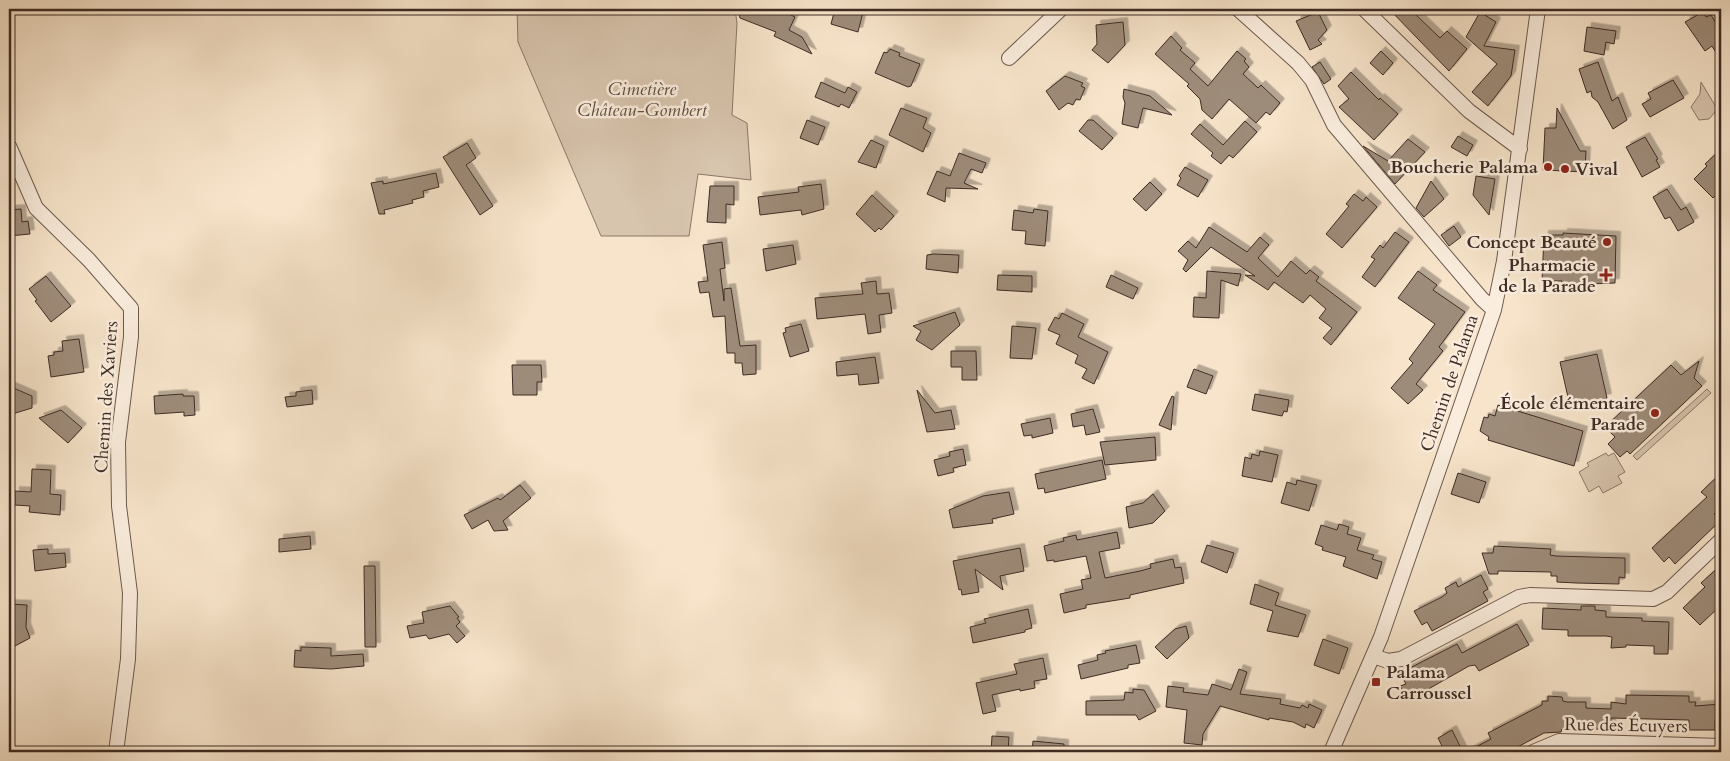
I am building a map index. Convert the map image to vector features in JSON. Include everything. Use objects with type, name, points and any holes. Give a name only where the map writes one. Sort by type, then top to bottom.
[{"type":"street","points":[[1009,58],[1061,9]]},
{"type":"street","points":[[1238,9],[1298,63],[1312,80],[1334,125],[1482,299],[1494,310]]},
{"type":"street","points":[[1364,9],[1469,111],[1520,149]]},
{"type":"street","name":"Chemin de Palama","points":[[1331,752],[1373,656],[1494,310],[1504,261],[1538,9]]},
{"type":"street","name":"Chemin des Xaviers","points":[[9,146],[36,208],[89,260],[130,308],[131,337],[118,442],[119,506],[130,593],[128,660],[116,752]]},
{"type":"street","points":[[1373,656],[1388,661],[1401,659],[1519,597],[1530,595],[1653,599],[1666,592],[1721,540]]},
{"type":"street","name":"Rue des Écuyers","points":[[1533,752],[1559,741],[1721,746]]},
{"type":"green space","name":"Cimetière Château-Gombert","points":[[517,9],[735,9],[737,23],[732,115],[747,123],[751,180],[698,174],[689,236],[601,236],[518,42]]},
{"type":"green space","points":[[1701,82],[1716,107],[1715,112],[1709,119],[1699,120],[1691,107],[1700,94]]},
{"type":"green space","points":[[1707,389],[1711,393],[1637,460],[1633,456]]},
{"type":"green space","points":[[1606,453],[1608,456],[1614,453],[1625,472],[1618,476],[1622,483],[1603,493],[1599,486],[1589,492],[1579,472],[1589,466],[1587,463]]},
{"type":"building","points":[[738,9],[765,9],[782,14],[783,11],[795,17],[789,30],[802,37],[812,54],[774,36],[776,32],[740,18]]},
{"type":"building","points":[[835,9],[863,12],[858,32],[831,24]]},
{"type":"building","points":[[1389,9],[1410,9],[1440,38],[1447,31],[1467,49],[1449,71]]},
{"type":"building","points":[[1318,12],[1327,30],[1318,40],[1322,44],[1310,50],[1296,21]]},
{"type":"building","points":[[1480,12],[1496,22],[1484,46],[1515,50],[1511,76],[1488,106],[1472,92],[1497,64],[1466,37]]},
{"type":"building","points":[[1703,12],[1706,17],[1711,15],[1721,32],[1721,61],[1712,46],[1705,51],[1685,22]]},
{"type":"building","points":[[1123,22],[1125,45],[1108,63],[1092,50],[1097,44],[1096,25]]},
{"type":"building","points":[[1587,27],[1616,31],[1614,44],[1606,42],[1604,55],[1584,51]]},
{"type":"building","points":[[1171,36],[1182,48],[1180,50],[1195,63],[1190,69],[1208,86],[1237,51],[1246,59],[1244,61],[1249,67],[1243,74],[1258,88],[1261,85],[1280,103],[1270,115],[1266,112],[1256,123],[1229,99],[1212,119],[1202,110],[1200,99],[1187,86],[1189,84],[1155,54]]},
{"type":"building","points":[[890,49],[900,53],[899,56],[920,64],[911,86],[908,87],[875,73],[884,52],[887,53]]},
{"type":"building","points":[[1381,51],[1393,63],[1383,75],[1370,63]]},
{"type":"building","points":[[1320,62],[1331,79],[1324,84],[1312,67]]},
{"type":"building","points":[[1598,62],[1612,101],[1618,97],[1627,120],[1613,129],[1598,102],[1592,97],[1591,91],[1587,93],[1579,69]]},
{"type":"building","points":[[1351,72],[1379,100],[1380,98],[1398,114],[1374,140],[1339,107],[1349,99],[1338,86]]},
{"type":"building","points":[[1065,76],[1083,83],[1081,86],[1085,88],[1080,100],[1076,99],[1073,105],[1068,103],[1059,110],[1046,91]]},
{"type":"building","points":[[1673,80],[1684,98],[1650,117],[1642,104],[1651,99],[1648,93]]},
{"type":"building","points":[[821,82],[845,93],[848,87],[857,92],[849,108],[841,104],[839,107],[815,97]]},
{"type":"building","points":[[1124,89],[1150,96],[1172,115],[1143,108],[1138,128],[1122,124],[1125,103],[1123,97]]},
{"type":"building","points":[[901,108],[927,118],[923,128],[931,133],[923,152],[889,135]]},
{"type":"building","points":[[1557,108],[1580,151],[1586,151],[1585,172],[1543,170],[1545,128],[1556,128]]},
{"type":"building","points":[[807,120],[825,127],[818,145],[800,138]]},
{"type":"building","points":[[1088,120],[1093,120],[1113,138],[1102,150],[1079,131]]},
{"type":"building","points":[[1245,121],[1257,132],[1233,158],[1229,155],[1221,164],[1211,156],[1213,153],[1191,134],[1200,124],[1223,145]]},
{"type":"building","points":[[1458,136],[1473,145],[1467,156],[1451,147]]},
{"type":"building","points":[[1645,137],[1658,159],[1656,160],[1660,167],[1642,177],[1626,147]]},
{"type":"building","points":[[1408,139],[1425,152],[1395,184],[1363,146],[1388,161]]},
{"type":"building","points":[[871,140],[884,146],[876,168],[858,162]]},
{"type":"building","points":[[467,143],[476,158],[466,165],[493,206],[480,215],[443,157]]},
{"type":"building","points":[[1721,149],[1721,190],[1713,198],[1694,179],[1707,166],[1705,164]]},
{"type":"building","points":[[959,153],[986,163],[982,173],[971,169],[964,183],[978,189],[946,188],[945,202],[927,194],[937,171],[950,176]]},
{"type":"building","points":[[1185,167],[1208,180],[1198,197],[1177,185],[1181,178],[1179,176]]},
{"type":"building","points":[[436,173],[439,187],[423,191],[424,197],[412,200],[413,203],[384,210],[385,214],[379,214],[371,183],[383,181],[383,184]]},
{"type":"building","points":[[1476,176],[1495,179],[1489,215],[1473,195]]},
{"type":"building","points":[[1431,181],[1444,199],[1424,217],[1416,208]]},
{"type":"building","points":[[1150,182],[1162,194],[1146,211],[1133,199]]},
{"type":"building","points":[[821,184],[824,209],[802,215],[801,210],[760,215],[758,197],[799,192],[798,187]]},
{"type":"building","points":[[710,186],[734,186],[734,205],[726,204],[726,223],[707,222]]},
{"type":"building","points":[[1667,189],[1681,210],[1686,207],[1694,222],[1678,231],[1670,217],[1665,219],[1653,197]]},
{"type":"building","points":[[1354,194],[1363,201],[1366,197],[1377,207],[1342,248],[1326,234],[1349,206],[1346,204]]},
{"type":"building","points":[[872,195],[894,216],[881,230],[879,228],[875,232],[856,214]]},
{"type":"building","points":[[21,209],[22,222],[28,221],[30,234],[9,236],[9,210]]},
{"type":"building","points":[[1034,209],[1048,211],[1045,246],[1025,244],[1026,231],[1012,230],[1014,210],[1033,213]]},
{"type":"building","points":[[1454,226],[1461,237],[1449,246],[1441,235]]},
{"type":"building","points":[[1209,227],[1247,252],[1260,237],[1269,245],[1258,258],[1278,277],[1291,261],[1306,274],[1310,270],[1319,277],[1316,281],[1357,312],[1331,345],[1323,338],[1332,328],[1319,318],[1326,309],[1310,295],[1303,303],[1274,282],[1268,290],[1245,275],[1255,276],[1211,247],[1186,272],[1183,269],[1188,260],[1178,251],[1188,241],[1196,248]]},
{"type":"building","points":[[1395,232],[1409,242],[1375,287],[1362,277],[1375,259],[1371,257],[1380,245],[1383,248]]},
{"type":"building","points":[[1563,233],[1616,236],[1615,283],[1562,285],[1562,281],[1542,281],[1544,235],[1563,235]]},
{"type":"building","points":[[722,242],[725,268],[720,269],[724,301],[724,289],[731,288],[740,346],[756,345],[756,374],[743,375],[742,363],[735,363],[735,353],[727,353],[725,316],[713,317],[709,292],[700,293],[698,282],[708,281],[703,245]]},
{"type":"building","points":[[793,245],[796,264],[766,271],[763,249]]},
{"type":"building","points":[[927,255],[959,255],[958,273],[926,269]]},
{"type":"building","points":[[1207,271],[1241,274],[1238,286],[1221,280],[1219,318],[1193,317],[1194,297],[1206,298]]},
{"type":"building","points":[[1418,271],[1437,285],[1433,290],[1465,312],[1439,347],[1443,351],[1416,384],[1423,390],[1408,404],[1391,388],[1413,363],[1409,359],[1435,324],[1398,298]]},
{"type":"building","points":[[998,275],[1032,276],[1032,292],[997,290]]},
{"type":"building","points":[[1111,275],[1138,288],[1133,299],[1106,287]]},
{"type":"building","points":[[46,276],[71,306],[51,322],[35,301],[37,300],[29,289]]},
{"type":"building","points":[[876,281],[877,294],[889,293],[892,313],[879,315],[881,332],[868,334],[865,314],[817,319],[815,298],[863,294],[861,283]]},
{"type":"building","points":[[955,312],[960,325],[932,350],[916,340],[921,331],[913,326]]},
{"type":"building","points":[[1062,313],[1084,324],[1078,337],[1108,352],[1094,384],[1082,378],[1087,369],[1075,363],[1078,355],[1056,344],[1060,335],[1048,330],[1055,317],[1059,319]]},
{"type":"building","points":[[801,324],[809,351],[790,357],[783,333],[786,332],[785,328]]},
{"type":"building","points":[[1012,326],[1036,328],[1032,359],[1010,358]]},
{"type":"building","points":[[79,339],[84,372],[51,377],[48,356],[54,355],[54,352],[63,351],[62,341]]},
{"type":"building","points":[[951,351],[976,351],[977,380],[962,380],[962,367],[951,367]]},
{"type":"building","points":[[1597,354],[1607,398],[1570,406],[1560,362]]},
{"type":"building","points":[[875,357],[879,383],[859,385],[858,374],[837,376],[836,362]]},
{"type":"building","points":[[1699,361],[1694,378],[1702,386],[1630,454],[1627,451],[1620,457],[1608,444],[1615,437],[1605,427],[1671,365],[1681,375]]},
{"type":"building","points":[[512,365],[541,365],[542,382],[537,382],[537,395],[513,395]]},
{"type":"building","points":[[1194,369],[1213,376],[1206,394],[1187,387]]},
{"type":"building","points":[[9,386],[32,396],[32,408],[9,415]]},
{"type":"building","points":[[312,390],[313,404],[287,407],[285,397],[296,396],[296,392]]},
{"type":"building","points":[[917,390],[935,413],[951,410],[955,429],[927,432]]},
{"type":"building","points":[[183,394],[183,396],[194,396],[195,415],[184,416],[184,412],[155,414],[154,396]]},
{"type":"building","points":[[1255,394],[1289,400],[1287,412],[1284,411],[1282,416],[1252,410]]},
{"type":"building","points":[[1172,396],[1174,397],[1171,430],[1159,425]]},
{"type":"building","points":[[1498,405],[1583,431],[1574,466],[1488,440],[1489,437],[1480,431],[1484,417],[1488,418],[1489,414],[1495,416]]},
{"type":"building","points":[[1093,409],[1100,432],[1086,435],[1084,425],[1073,427],[1071,414]]},
{"type":"building","points":[[61,410],[82,428],[68,443],[39,418]]},
{"type":"building","points":[[1050,418],[1053,433],[1032,438],[1032,435],[1024,436],[1021,424]]},
{"type":"building","points":[[1155,437],[1156,460],[1105,465],[1100,442]]},
{"type":"building","points":[[963,449],[966,465],[953,468],[954,472],[938,476],[934,460],[950,456],[949,452]]},
{"type":"building","points":[[1260,451],[1278,455],[1272,482],[1242,476],[1245,457],[1251,459],[1252,454],[1259,456]]},
{"type":"building","points":[[1102,460],[1106,479],[1045,493],[1044,488],[1038,489],[1035,474]]},
{"type":"building","points":[[32,469],[51,470],[50,494],[61,495],[60,515],[29,512],[30,506],[15,505],[15,491],[31,492]]},
{"type":"building","points":[[1458,473],[1486,482],[1479,503],[1451,494]]},
{"type":"building","points":[[1721,473],[1721,507],[1714,514],[1721,520],[1675,564],[1669,557],[1664,562],[1652,548],[1707,497],[1701,492]]},
{"type":"building","points":[[1297,480],[1317,485],[1309,511],[1281,503],[1287,482],[1296,485]]},
{"type":"building","points":[[520,485],[531,498],[503,521],[508,530],[494,531],[488,520],[472,529],[464,515],[498,498],[500,500]]},
{"type":"building","points":[[1009,492],[1014,514],[992,519],[993,523],[953,528],[949,510],[983,496]]},
{"type":"building","points":[[1153,494],[1165,511],[1153,523],[1129,528],[1126,507],[1143,503]]},
{"type":"building","points":[[1339,524],[1349,527],[1347,534],[1361,538],[1357,550],[1374,555],[1372,559],[1382,562],[1377,579],[1343,566],[1346,557],[1322,550],[1323,547],[1315,544],[1321,525],[1337,530]]},
{"type":"building","points":[[1117,532],[1120,548],[1099,552],[1105,578],[1151,568],[1150,564],[1173,559],[1175,568],[1181,567],[1184,583],[1130,595],[1130,598],[1086,605],[1086,608],[1064,613],[1060,594],[1083,589],[1081,580],[1091,578],[1086,556],[1054,562],[1054,560],[1047,561],[1044,546],[1064,541],[1063,538],[1076,535],[1077,540]]},
{"type":"building","points":[[310,536],[311,549],[279,552],[279,539]]},
{"type":"building","points":[[1207,545],[1234,553],[1227,573],[1201,562]]},
{"type":"building","points":[[1494,546],[1551,549],[1550,555],[1556,556],[1625,558],[1625,578],[1619,577],[1619,584],[1576,583],[1557,582],[1557,576],[1551,576],[1551,572],[1498,571],[1498,574],[1489,574],[1482,553],[1493,553]]},
{"type":"building","points":[[1020,548],[1024,571],[1000,576],[1003,590],[975,569],[979,592],[962,595],[961,589],[959,590],[953,561]]},
{"type":"building","points":[[48,549],[48,554],[65,553],[66,567],[35,571],[33,550]]},
{"type":"building","points":[[1721,565],[1721,605],[1700,625],[1683,608],[1705,587],[1701,583]]},
{"type":"building","points":[[364,566],[375,566],[376,647],[365,647]]},
{"type":"building","points":[[1481,575],[1488,589],[1483,592],[1488,601],[1432,631],[1427,622],[1422,625],[1414,611],[1442,597],[1447,593],[1445,588],[1456,582],[1458,587]]},
{"type":"building","points":[[1255,584],[1279,593],[1275,605],[1306,615],[1298,637],[1267,631],[1273,611],[1250,604]]},
{"type":"building","points":[[9,604],[27,605],[26,627],[30,638],[15,646],[9,634]]},
{"type":"building","points":[[450,606],[459,617],[457,618],[460,622],[456,626],[465,636],[457,643],[449,634],[429,639],[426,635],[410,638],[407,626],[424,623],[422,612]]},
{"type":"building","points":[[1581,606],[1595,606],[1595,610],[1606,611],[1606,617],[1642,618],[1642,621],[1669,622],[1668,654],[1654,654],[1654,646],[1626,645],[1626,647],[1611,648],[1612,637],[1568,636],[1568,630],[1542,629],[1543,608],[1581,610]]},
{"type":"building","points":[[1028,609],[1032,628],[1025,630],[1025,632],[973,643],[970,627],[986,623],[984,619]]},
{"type":"building","points":[[1517,624],[1529,645],[1479,671],[1475,665],[1469,666],[1409,700],[1400,686],[1406,684],[1400,673],[1457,644],[1462,653]]},
{"type":"building","points":[[1186,626],[1189,638],[1167,659],[1155,647],[1175,629]]},
{"type":"building","points":[[1323,639],[1348,648],[1339,674],[1314,665]]},
{"type":"building","points":[[1136,645],[1140,663],[1128,665],[1128,668],[1081,679],[1078,665],[1098,660],[1097,655],[1106,653],[1105,651]]},
{"type":"building","points":[[301,647],[331,648],[331,656],[363,654],[364,666],[331,669],[294,667],[295,650],[301,651]]},
{"type":"building","points":[[1043,658],[1047,679],[1034,681],[1035,688],[992,695],[996,711],[983,714],[976,683],[1017,674],[1014,664]]},
{"type":"building","points":[[1239,669],[1247,672],[1240,694],[1281,699],[1280,704],[1300,708],[1302,705],[1308,708],[1309,704],[1322,710],[1314,728],[1306,724],[1305,728],[1293,722],[1269,718],[1269,720],[1220,706],[1203,734],[1202,745],[1184,743],[1187,710],[1166,707],[1168,686],[1184,688],[1183,692],[1208,695],[1212,684],[1231,690]]},
{"type":"building","points":[[1133,689],[1144,690],[1156,711],[1139,720],[1136,715],[1086,715],[1086,701],[1124,700],[1125,692],[1133,693]]},
{"type":"building","points":[[1626,695],[1689,696],[1689,702],[1696,702],[1695,706],[1721,704],[1721,720],[1715,721],[1715,730],[1689,730],[1689,720],[1611,718],[1611,729],[1562,729],[1561,732],[1544,733],[1508,752],[1466,752],[1491,739],[1488,733],[1542,705],[1542,701],[1548,701],[1548,696],[1562,697],[1563,701],[1567,702],[1586,702],[1586,708],[1611,709],[1611,702],[1626,704]]},
{"type":"building","points":[[1452,730],[1463,752],[1445,752],[1438,738]]},
{"type":"building","points":[[992,736],[1009,737],[1008,752],[991,752]]},
{"type":"building","points":[[1033,741],[1064,744],[1064,752],[1032,752]]},
{"type":"place","name":"Boucherie Palama","points":[[1548,167]]},
{"type":"place","name":"Vival","points":[[1565,169]]},
{"type":"place","name":"Concept Beauté","points":[[1607,242]]},
{"type":"place","name":"Pharmacie de la Parade","points":[[1606,275]]},
{"type":"place","name":"École élémentaire Parade","points":[[1655,413]]},
{"type":"place","name":"Palama Carroussel","points":[[1376,682]]}]
